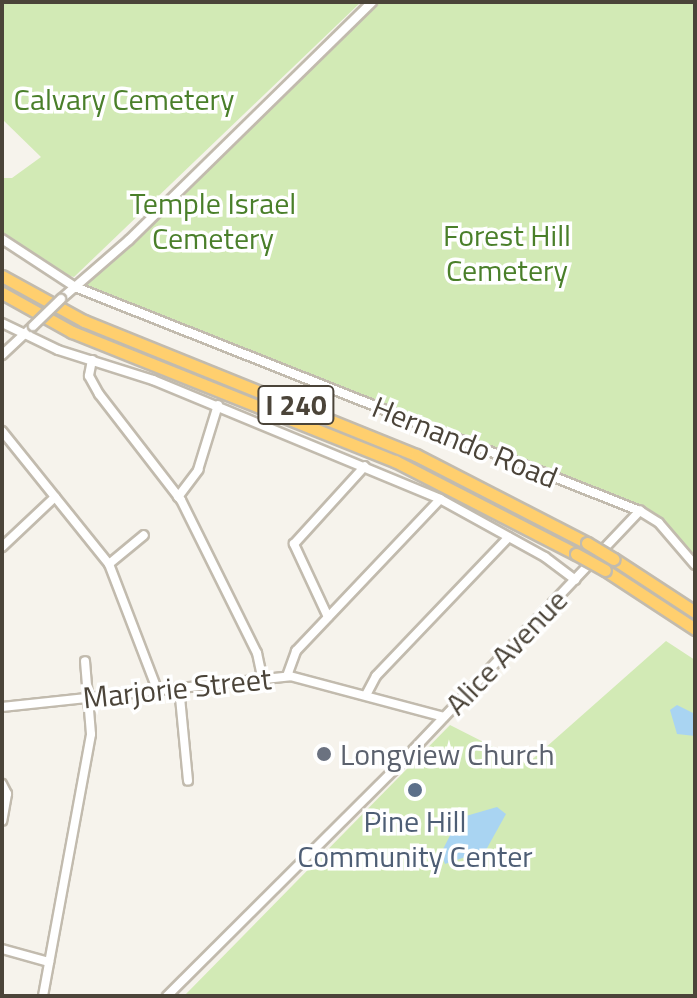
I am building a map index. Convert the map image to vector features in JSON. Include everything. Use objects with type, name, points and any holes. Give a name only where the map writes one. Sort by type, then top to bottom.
[{"type":"highway","name":"I 240","points":[[2,276],[84,321],[405,449],[587,543],[695,612]]},
{"type":"highway","name":"I 240","points":[[2,293],[72,332],[395,461],[605,570],[695,629]]},
{"type":"street","points":[[2,355],[372,2]]},
{"type":"street","name":"Hernando Road","points":[[2,239],[75,287],[640,511],[659,523],[695,565]]},
{"type":"street","points":[[2,323],[23,334],[218,405],[440,499],[509,537],[575,580]]},
{"type":"street","points":[[92,360],[89,376],[99,394],[178,497],[257,653],[262,677]]},
{"type":"street","points":[[178,497],[198,470],[218,405]]},
{"type":"street","points":[[2,431],[109,564],[157,689]]},
{"type":"street","points":[[328,617],[294,544],[365,466]]},
{"type":"street","points":[[2,547],[55,497]]},
{"type":"street","points":[[287,676],[291,656],[440,499]]},
{"type":"street","name":"Alice Avenue","points":[[167,996],[444,717],[640,511]]},
{"type":"street","points":[[109,564],[144,535]]},
{"type":"street","points":[[366,695],[376,676],[509,537]]},
{"type":"street","points":[[43,996],[91,734],[85,661]]},
{"type":"street","name":"Marjorie Street","points":[[2,707],[287,676],[444,717]]},
{"type":"street","points":[[179,687],[188,781]]},
{"type":"street","points":[[2,784],[7,794],[2,821]]},
{"type":"street","points":[[2,949],[49,962]]},
{"type":"green space","name":"Calvary Cemetery","points":[[2,2],[361,2],[74,277],[55,272],[2,232],[2,178],[12,178],[41,157],[2,119]]},
{"type":"green space","name":"Forest Hill Cemetery","points":[[375,2],[695,2],[695,562],[653,514],[83,285]]},
{"type":"green space","points":[[666,641],[695,660],[695,996],[184,996],[450,725],[527,764]]},
{"type":"water","points":[[677,705],[695,714],[695,736],[677,734],[670,710]]},
{"type":"water","points":[[497,807],[506,814],[486,850],[445,864],[441,853],[459,818]]},
{"type":"place","name":"Longview Church","points":[[324,754]]},
{"type":"place","name":"Pine Hill Community Center","points":[[415,790]]},
{"type":"park label","name":"Temple Israel Cemetery","points":[[213,220]]}]
